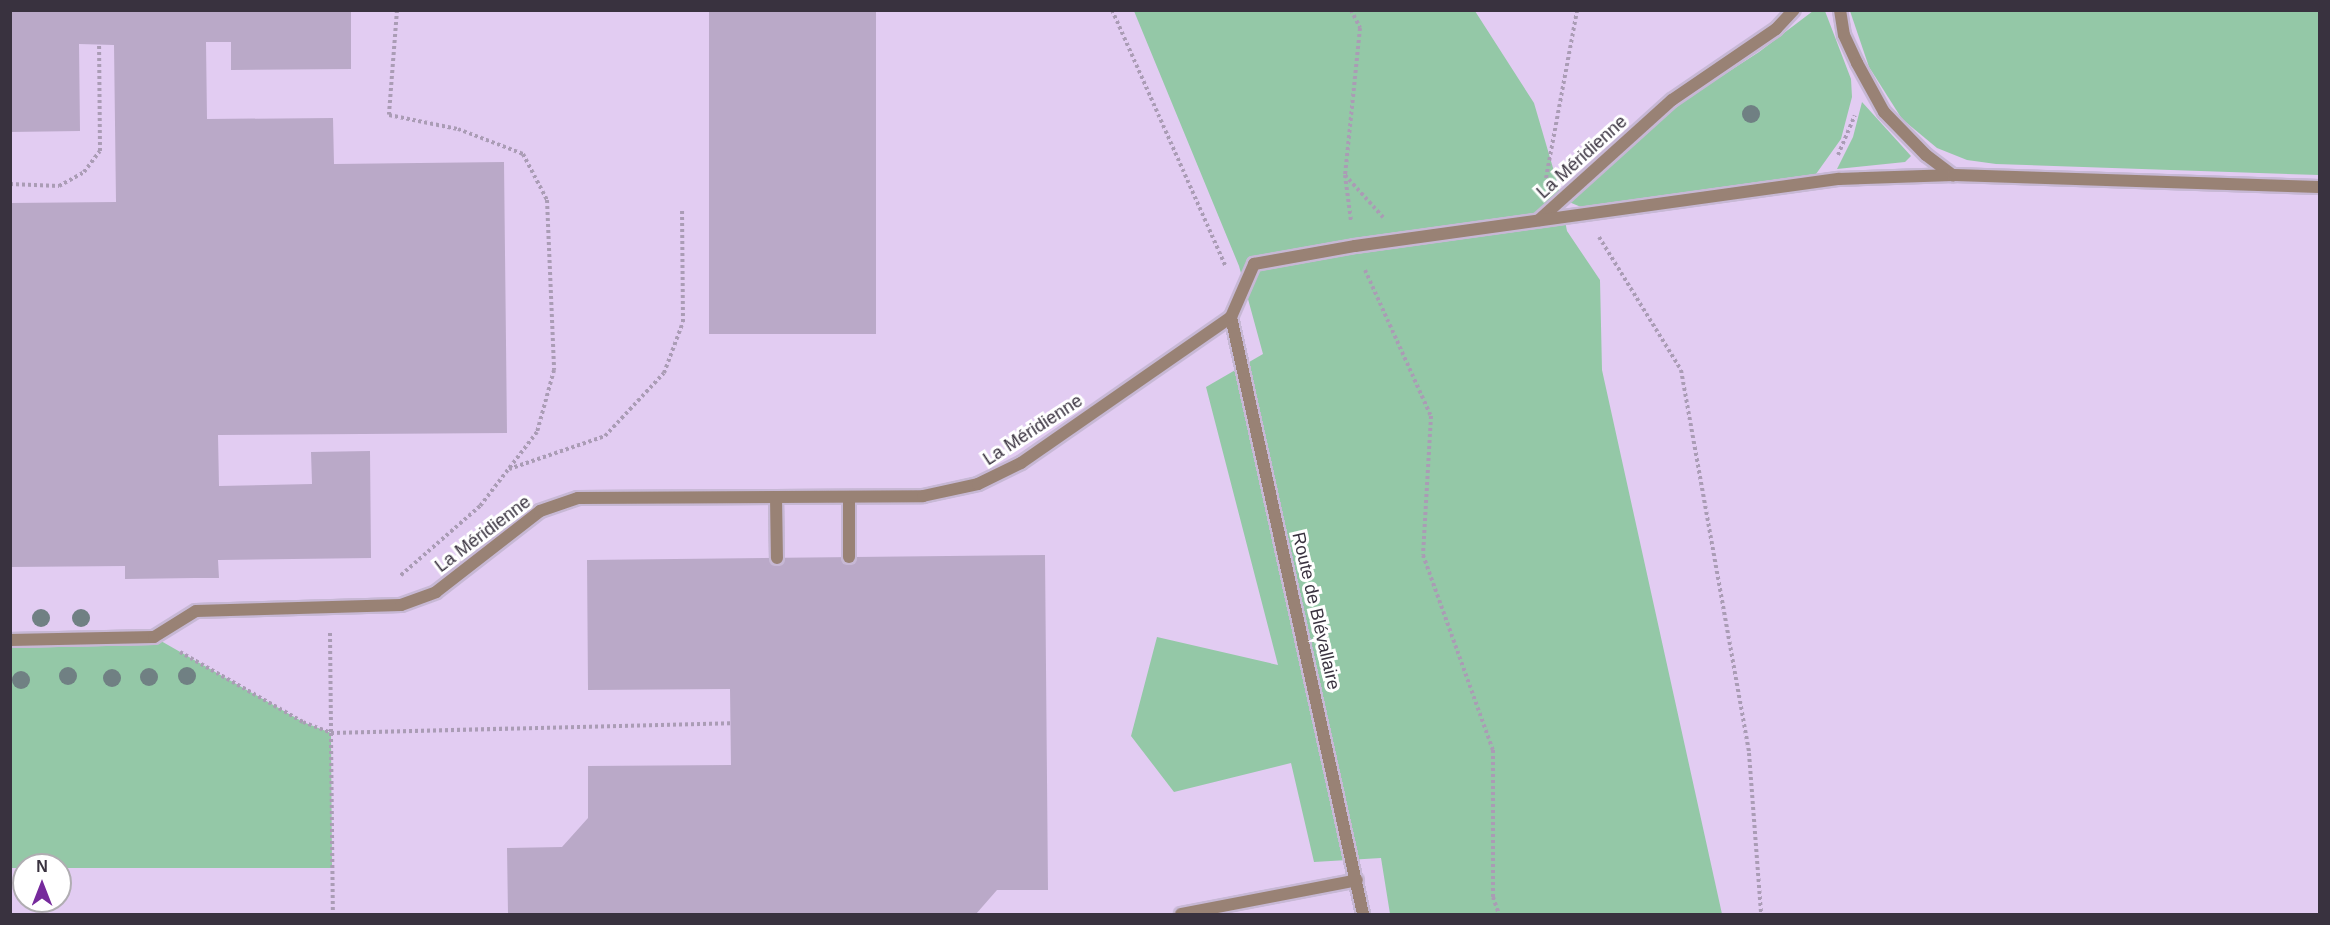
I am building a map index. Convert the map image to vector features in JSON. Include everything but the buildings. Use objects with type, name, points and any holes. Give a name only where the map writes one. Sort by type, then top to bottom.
[{"type":"street","name":"La Méridienne","points":[[154,637],[196,611],[401,605],[436,592],[540,511],[578,498],[923,496],[987,481],[1021,463],[1231,317],[1254,264],[1355,246],[1405,241],[1539,220],[1672,100],[1776,29],[1794,10]]},
{"type":"street","points":[[1840,10],[1853,54],[1884,112],[1926,155],[1953,175]]},
{"type":"street","points":[[1539,220],[1818,181],[1953,175],[2319,187]]},
{"type":"street","name":"Route de Blévallaire","points":[[1231,317],[1363,915]]},
{"type":"street","points":[[776,497],[777,558]]},
{"type":"street","points":[[849,497],[849,557]]},
{"type":"street","points":[[10,640],[154,637]]},
{"type":"street","points":[[1181,915],[1357,880]]},
{"type":"path","points":[[366,606],[480,506],[537,432],[554,370],[547,200],[523,154],[458,129],[389,115],[397,10]]},
{"type":"path","points":[[1112,10],[1225,267],[1231,317]]},
{"type":"path","points":[[1351,10],[1360,28],[1345,175],[1355,246],[1431,416],[1423,555],[1493,750],[1493,897],[1499,915]]},
{"type":"path","points":[[1539,220],[1577,10]]},
{"type":"path","points":[[10,184],[59,186],[84,172],[100,151],[99,45]]},
{"type":"path","points":[[1818,181],[1838,154],[1855,112]]},
{"type":"path","points":[[1345,175],[1405,241]]},
{"type":"path","points":[[509,469],[605,436],[664,373],[683,322],[682,211]]},
{"type":"path","points":[[1584,214],[1681,370],[1749,753],[1761,915]]},
{"type":"path","points":[[330,608],[333,915]]},
{"type":"path","points":[[154,637],[303,722],[331,733],[731,723]]},
{"type":"shaded area","points":[[10,11],[2319,11],[2319,914],[11,914]]},
{"type":"green space","points":[[1134,11],[1475,11],[1534,103],[1558,185],[1567,231],[1600,280],[1602,370],[1722,914],[1390,914],[1381,858],[1314,862],[1291,763],[1174,792],[1131,736],[1157,637],[1278,665],[1206,387],[1263,354],[1239,266]]},
{"type":"green space","points":[[1813,11],[1825,11],[1851,79],[1852,97],[1841,139],[1816,174],[1581,207],[1569,202],[1618,155],[1680,103],[1759,52]]},
{"type":"green space","points":[[1850,11],[2319,11],[2319,175],[1996,164],[1967,160],[1937,148],[1902,119],[1869,67]]},
{"type":"green space","points":[[1862,102],[1911,156],[1905,162],[1837,169],[1853,137]]},
{"type":"green space","points":[[154,637],[303,722],[331,733],[332,868],[72,868],[72,853],[12,853],[11,868],[10,640]]}]
